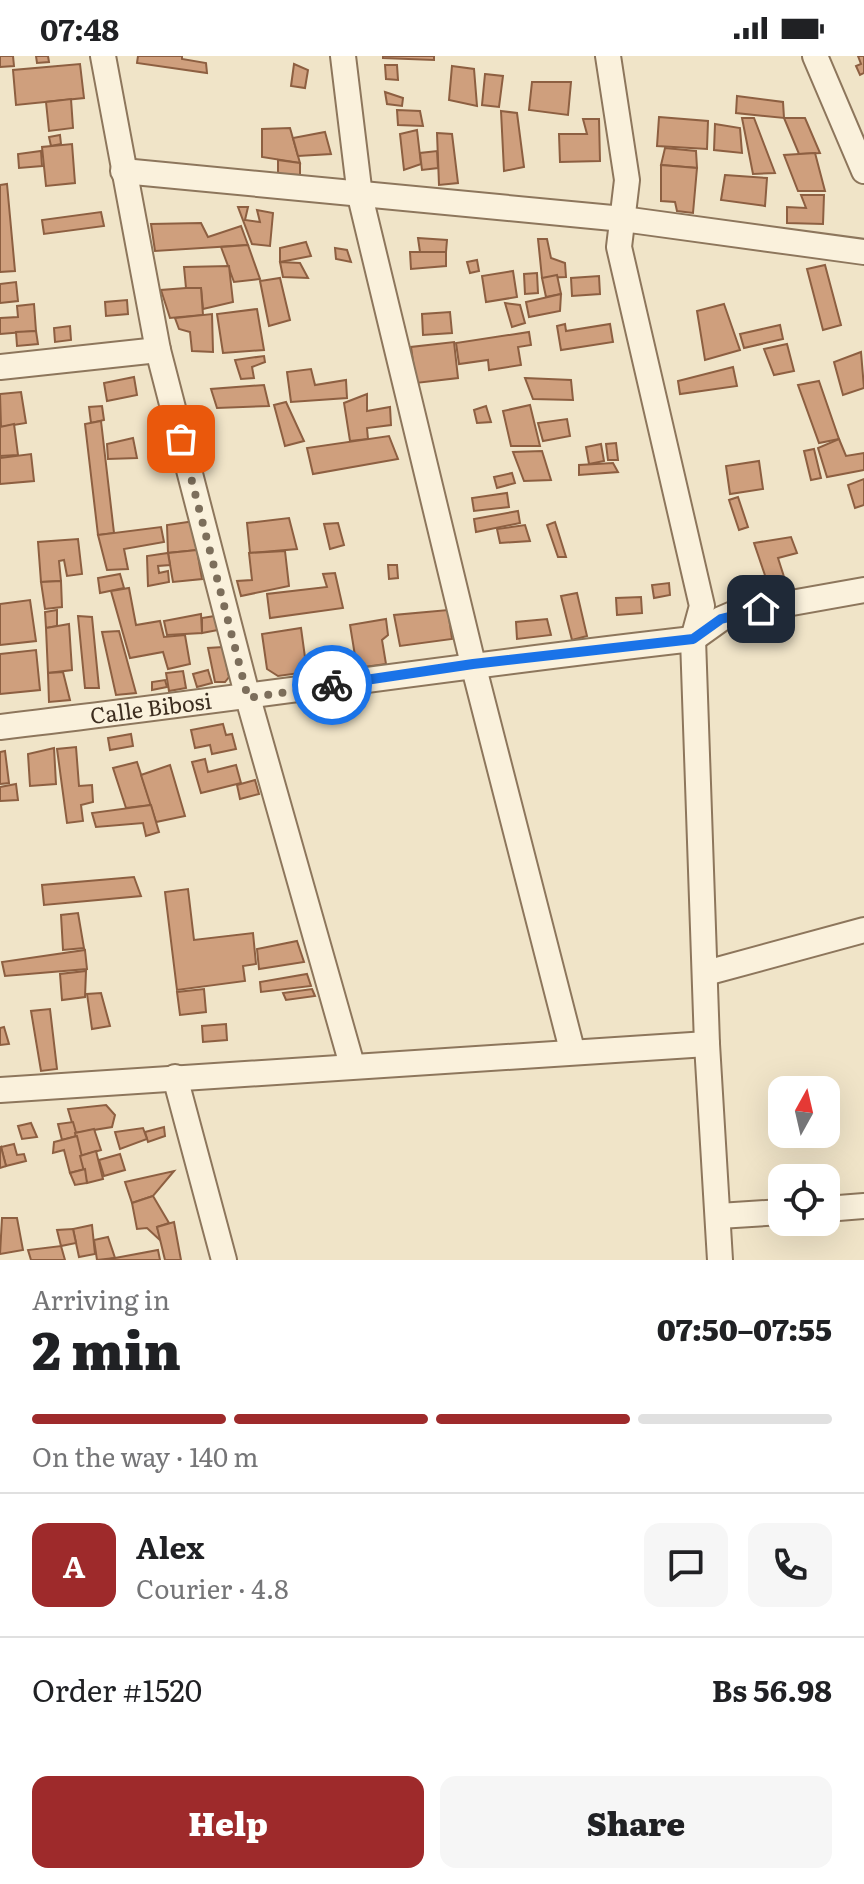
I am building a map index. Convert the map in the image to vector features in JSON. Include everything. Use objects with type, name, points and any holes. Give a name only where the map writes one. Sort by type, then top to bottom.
[{"type":"street","points":[[103,56],[158,350],[248,698],[352,1065]]},
{"type":"street","points":[[343,56],[360,196],[473,664],[572,1050]]},
{"type":"street","points":[[608,56],[627,180],[619,247],[702,606],[693,639],[707,1044],[720,1260]]},
{"type":"street","points":[[815,56],[864,171]]},
{"type":"street","points":[[123,171],[623,219],[864,252]]},
{"type":"street","points":[[0,367],[158,350]]},
{"type":"street","name":"Calle Bibosi","points":[[0,727],[248,698],[473,664],[693,639],[735,613],[864,590]]},
{"type":"street","points":[[706,973],[864,930]]},
{"type":"street","points":[[0,1090],[572,1050],[707,1044]]},
{"type":"street","points":[[175,1077],[224,1260]]},
{"type":"street","points":[[840,1208],[864,1206]]},
{"type":"street","points":[[719,1216],[768,1213]]},
{"type":"building","points":[[0,56],[13,56],[14,66],[0,67]]},
{"type":"building","points":[[36,56],[48,56],[49,62],[37,63]]},
{"type":"building","points":[[138,56],[182,56],[182,59],[206,63],[207,73],[137,63]]},
{"type":"building","points":[[434,56],[434,60],[383,58]]},
{"type":"building","points":[[858,56],[864,56],[864,73],[860,75],[856,66],[861,64]]},
{"type":"building","points":[[80,64],[84,98],[16,105],[13,70]]},
{"type":"building","points":[[294,64],[308,70],[305,88],[291,86]]},
{"type":"building","points":[[385,65],[397,65],[398,80],[386,79]]},
{"type":"building","points":[[452,66],[474,69],[477,106],[449,100]]},
{"type":"building","points":[[485,74],[503,76],[499,107],[482,105]]},
{"type":"building","points":[[532,82],[571,82],[568,115],[529,110]]},
{"type":"building","points":[[385,92],[403,98],[402,106],[387,104]]},
{"type":"building","points":[[737,96],[783,102],[784,118],[736,113]]},
{"type":"building","points":[[71,99],[73,128],[49,131],[46,102]]},
{"type":"building","points":[[397,110],[420,111],[423,126],[398,125]]},
{"type":"building","points":[[501,111],[517,113],[524,167],[504,171]]},
{"type":"building","points":[[659,117],[708,121],[707,149],[657,146]]},
{"type":"building","points":[[742,118],[754,118],[775,173],[753,174]]},
{"type":"building","points":[[784,118],[805,118],[820,153],[799,154]]},
{"type":"building","points":[[583,119],[599,119],[600,161],[560,162],[559,134],[587,134]]},
{"type":"building","points":[[715,124],[740,128],[742,153],[714,150]]},
{"type":"building","points":[[290,128],[300,163],[262,157],[262,129]]},
{"type":"building","points":[[417,130],[421,164],[404,170],[400,134]]},
{"type":"building","points":[[325,132],[331,154],[298,156],[293,138]]},
{"type":"building","points":[[437,133],[452,134],[458,183],[439,185]]},
{"type":"building","points":[[60,135],[61,144],[51,146],[49,137]]},
{"type":"building","points":[[72,144],[75,183],[46,186],[42,147]]},
{"type":"building","points":[[665,148],[696,151],[697,168],[661,165]]},
{"type":"building","points":[[41,151],[42,166],[19,168],[18,154]]},
{"type":"building","points":[[437,151],[438,168],[422,170],[420,153]]},
{"type":"building","points":[[815,153],[825,191],[798,191],[784,155]]},
{"type":"building","points":[[278,160],[300,163],[300,175],[278,174]]},
{"type":"building","points":[[661,165],[697,168],[693,213],[677,211],[675,202],[661,201]]},
{"type":"building","points":[[725,175],[767,178],[765,206],[721,200]]},
{"type":"building","points":[[7,184],[15,271],[0,272],[0,185]]},
{"type":"building","points":[[801,195],[824,195],[823,224],[787,223],[787,207],[806,208]]},
{"type":"building","points":[[238,207],[248,207],[245,220],[260,222],[257,210],[273,213],[270,246],[252,244]]},
{"type":"building","points":[[101,212],[104,226],[44,234],[42,220]]},
{"type":"building","points":[[201,223],[208,237],[241,226],[248,245],[155,251],[151,224]]},
{"type":"building","points":[[418,238],[447,240],[446,252],[420,252]]},
{"type":"building","points":[[538,239],[547,239],[551,258],[565,263],[566,277],[542,278]]},
{"type":"building","points":[[306,242],[311,256],[280,262],[280,248]]},
{"type":"building","points":[[248,245],[260,279],[234,282],[221,247]]},
{"type":"building","points":[[335,248],[347,250],[351,262],[336,259]]},
{"type":"building","points":[[410,252],[446,252],[446,266],[411,269]]},
{"type":"building","points":[[477,260],[479,271],[470,273],[467,262]]},
{"type":"building","points":[[280,262],[300,263],[308,278],[283,277]]},
{"type":"building","points":[[825,265],[841,325],[823,330],[807,269]]},
{"type":"building","points":[[229,266],[233,302],[203,309],[201,288],[186,288],[184,267]]},
{"type":"building","points":[[513,271],[517,297],[486,302],[482,276]]},
{"type":"building","points":[[537,273],[538,293],[525,294],[524,274]]},
{"type":"building","points":[[557,275],[561,294],[546,297],[542,278]]},
{"type":"building","points":[[599,276],[600,294],[572,296],[571,278]]},
{"type":"building","points":[[280,278],[290,320],[269,326],[260,281]]},
{"type":"building","points":[[16,282],[18,301],[0,303],[0,284]]},
{"type":"building","points":[[201,288],[203,315],[170,318],[161,290]]},
{"type":"building","points":[[561,294],[560,311],[529,317],[526,302]]},
{"type":"building","points":[[127,300],[128,314],[106,316],[105,302]]},
{"type":"building","points":[[505,303],[520,305],[525,323],[512,327]]},
{"type":"building","points":[[34,304],[36,331],[0,334],[0,318],[18,317],[17,306]]},
{"type":"building","points":[[724,304],[740,350],[705,360],[697,311]]},
{"type":"building","points":[[257,309],[264,350],[223,353],[217,314]]},
{"type":"building","points":[[450,312],[452,333],[423,335],[422,314]]},
{"type":"building","points":[[212,314],[213,352],[192,351],[190,332],[179,329],[175,318]]},
{"type":"building","points":[[565,324],[566,331],[610,324],[613,342],[561,350],[557,326]]},
{"type":"building","points":[[780,325],[783,339],[744,348],[740,334]]},
{"type":"building","points":[[70,326],[71,340],[55,342],[54,328]]},
{"type":"building","points":[[36,331],[38,344],[17,346],[16,332]]},
{"type":"building","points":[[529,332],[531,345],[518,347],[521,365],[489,370],[488,360],[459,364],[456,343]]},
{"type":"building","points":[[454,342],[458,378],[416,383],[411,347]]},
{"type":"building","points":[[787,344],[794,371],[774,375],[764,349]]},
{"type":"building","points":[[861,352],[864,388],[843,395],[834,362]]},
{"type":"building","points":[[264,356],[265,362],[252,367],[254,378],[241,379],[235,360]]},
{"type":"building","points":[[733,367],[737,386],[680,394],[678,381]]},
{"type":"building","points":[[311,369],[315,385],[346,380],[347,398],[291,402],[287,372]]},
{"type":"building","points":[[134,377],[137,395],[107,401],[104,383]]},
{"type":"building","points":[[525,378],[571,380],[573,400],[533,399]]},
{"type":"building","points":[[819,381],[839,439],[819,443],[798,385]]},
{"type":"building","points":[[264,385],[269,406],[217,408],[211,389]]},
{"type":"building","points":[[21,392],[26,423],[1,427],[0,394]]},
{"type":"building","points":[[367,394],[367,411],[390,407],[391,425],[367,428],[368,439],[350,441],[344,403]]},
{"type":"building","points":[[286,402],[304,441],[285,446],[274,405]]},
{"type":"building","points":[[530,405],[540,446],[511,446],[503,411]]},
{"type":"building","points":[[102,406],[104,420],[91,423],[89,407]]},
{"type":"building","points":[[486,406],[491,422],[477,423],[474,410]]},
{"type":"building","points":[[567,419],[570,436],[543,441],[538,423]]},
{"type":"building","points":[[101,421],[114,533],[98,535],[85,424]]},
{"type":"building","points":[[14,424],[18,455],[0,456],[0,427]]},
{"type":"building","points":[[389,436],[398,459],[313,474],[307,448]]},
{"type":"building","points":[[133,438],[137,458],[108,459],[107,444]]},
{"type":"building","points":[[839,439],[846,456],[864,453],[864,470],[827,477],[818,448]]},
{"type":"building","points":[[616,443],[618,460],[608,460],[606,444]]},
{"type":"building","points":[[601,444],[604,461],[589,464],[586,447]]},
{"type":"building","points":[[814,449],[821,478],[811,480],[804,451]]},
{"type":"building","points":[[542,451],[551,480],[524,481],[513,452]]},
{"type":"building","points":[[31,454],[34,481],[0,484],[0,458]]},
{"type":"building","points":[[759,461],[763,489],[730,494],[726,466]]},
{"type":"building","points":[[613,463],[618,472],[579,475],[579,465]]},
{"type":"building","points":[[512,473],[515,483],[497,488],[494,477]]},
{"type":"building","points":[[864,479],[864,505],[855,508],[848,485]]},
{"type":"building","points":[[507,493],[509,507],[474,511],[472,498]]},
{"type":"building","points":[[738,497],[748,527],[739,530],[729,500]]},
{"type":"building","points":[[518,511],[520,523],[476,532],[474,519]]},
{"type":"building","points":[[289,518],[297,549],[250,553],[247,523]]},
{"type":"building","points":[[195,521],[197,550],[168,553],[167,525]]},
{"type":"building","points":[[555,522],[566,557],[558,557],[547,525]]},
{"type":"building","points":[[338,523],[344,545],[330,549],[324,524]]},
{"type":"building","points":[[525,525],[530,541],[500,543],[497,529]]},
{"type":"building","points":[[161,527],[164,542],[124,549],[128,569],[107,570],[98,535]]},
{"type":"building","points":[[791,537],[797,553],[778,558],[786,583],[770,590],[754,543]]},
{"type":"building","points":[[78,539],[82,574],[67,576],[64,560],[59,561],[61,581],[41,582],[38,542]]},
{"type":"building","points":[[197,550],[202,579],[173,582],[168,553]]},
{"type":"building","points":[[285,551],[289,586],[241,596],[237,581],[252,580],[249,553]]},
{"type":"building","points":[[168,553],[170,565],[158,566],[159,573],[168,571],[169,582],[148,586],[147,556]]},
{"type":"building","points":[[388,565],[397,565],[398,578],[389,579]]},
{"type":"building","points":[[335,573],[343,608],[270,618],[267,594],[327,587],[323,574]]},
{"type":"building","points":[[120,574],[124,588],[100,593],[98,578]]},
{"type":"building","points":[[61,581],[62,607],[45,609],[41,582]]},
{"type":"building","points":[[669,583],[670,595],[654,598],[652,585]]},
{"type":"building","points":[[129,588],[136,625],[160,621],[164,637],[185,635],[190,664],[168,669],[163,652],[130,658],[111,591]]},
{"type":"building","points":[[577,593],[587,636],[572,640],[561,596]]},
{"type":"building","points":[[641,597],[642,613],[617,615],[616,598]]},
{"type":"building","points":[[30,600],[36,641],[0,645],[0,604]]},
{"type":"building","points":[[57,610],[57,626],[46,628],[45,612]]},
{"type":"building","points":[[448,610],[452,639],[400,646],[394,615]]},
{"type":"building","points":[[201,614],[202,633],[167,635],[164,621]]},
{"type":"building","points":[[78,616],[92,617],[99,688],[85,688]]},
{"type":"building","points":[[215,616],[218,630],[202,633],[202,618]]},
{"type":"building","points":[[386,619],[388,635],[382,640],[386,664],[357,668],[350,625]]},
{"type":"building","points":[[547,619],[551,635],[517,639],[516,622]]},
{"type":"building","points":[[69,624],[72,670],[48,673],[46,628]]},
{"type":"building","points":[[301,628],[307,672],[278,676],[267,669],[262,634]]},
{"type":"building","points":[[119,631],[136,693],[116,695],[102,632]]},
{"type":"building","points":[[223,647],[229,677],[225,682],[215,682],[208,648]]},
{"type":"building","points":[[36,650],[40,690],[0,694],[0,654]]},
{"type":"building","points":[[208,670],[212,683],[197,687],[193,674]]},
{"type":"building","points":[[183,671],[186,688],[169,691],[166,673]]},
{"type":"building","points":[[63,672],[70,700],[49,702],[48,673]]},
{"type":"building","points":[[165,680],[167,687],[152,690],[152,682]]},
{"type":"building","points":[[223,724],[226,735],[232,734],[236,749],[212,754],[210,745],[195,748],[191,730]]},
{"type":"building","points":[[131,734],[133,746],[110,750],[108,738]]},
{"type":"building","points":[[76,747],[79,786],[92,785],[93,802],[81,805],[83,821],[67,823],[57,749]]},
{"type":"building","points":[[54,748],[56,784],[30,786],[28,754]]},
{"type":"building","points":[[5,751],[9,783],[0,784],[0,752]]},
{"type":"building","points":[[205,759],[208,772],[236,765],[241,783],[201,793],[192,762]]},
{"type":"building","points":[[137,762],[151,805],[126,808],[113,768]]},
{"type":"building","points":[[170,765],[185,816],[156,822],[141,775]]},
{"type":"building","points":[[255,780],[259,794],[240,799],[237,785]]},
{"type":"building","points":[[16,784],[18,800],[0,801],[0,787]]},
{"type":"building","points":[[151,805],[159,832],[146,836],[143,823],[96,827],[92,813]]},
{"type":"building","points":[[134,877],[141,896],[44,905],[42,885]]},
{"type":"building","points":[[188,889],[194,940],[253,933],[256,964],[243,966],[245,981],[177,990],[165,892]]},
{"type":"building","points":[[78,913],[84,948],[63,950],[61,915]]},
{"type":"building","points":[[297,941],[304,962],[259,969],[257,949]]},
{"type":"building","points":[[85,950],[87,969],[5,976],[2,962]]},
{"type":"building","points":[[86,971],[85,997],[62,1000],[60,974]]},
{"type":"building","points":[[307,974],[311,986],[261,992],[260,982]]},
{"type":"building","points":[[204,989],[206,1012],[180,1015],[177,992]]},
{"type":"building","points":[[312,989],[315,996],[286,1000],[283,993]]},
{"type":"building","points":[[101,993],[110,1026],[92,1029],[87,994]]},
{"type":"building","points":[[50,1009],[57,1069],[41,1071],[31,1011]]},
{"type":"building","points":[[226,1024],[227,1040],[203,1042],[202,1026]]},
{"type":"building","points":[[4,1027],[9,1044],[0,1045],[0,1028]]},
{"type":"building","points":[[106,1105],[115,1115],[112,1127],[75,1133],[68,1109]]},
{"type":"building","points":[[73,1122],[77,1136],[62,1140],[58,1124]]},
{"type":"building","points":[[31,1123],[37,1137],[22,1139],[18,1126]]},
{"type":"building","points":[[164,1127],[165,1136],[148,1142],[145,1132]]},
{"type":"building","points":[[143,1128],[147,1139],[120,1149],[115,1132]]},
{"type":"building","points":[[94,1129],[101,1150],[80,1156],[75,1133]]},
{"type":"building","points":[[77,1136],[85,1169],[70,1173],[64,1150],[53,1153],[54,1142]]},
{"type":"building","points":[[14,1144],[17,1155],[24,1154],[26,1161],[6,1166],[1,1147]]},
{"type":"building","points":[[0,1148],[6,1166],[0,1168]]},
{"type":"building","points":[[96,1151],[103,1179],[87,1183],[80,1156]]},
{"type":"building","points":[[120,1154],[125,1170],[104,1176],[99,1160]]},
{"type":"building","points":[[85,1169],[87,1183],[75,1185],[70,1173]]},
{"type":"building","points":[[174,1171],[153,1196],[132,1203],[125,1182]]},
{"type":"building","points":[[153,1196],[169,1223],[157,1227],[161,1241],[147,1228],[137,1229],[132,1203]]},
{"type":"building","points":[[2,1218],[17,1218],[23,1250],[0,1254]]},
{"type":"building","points":[[174,1222],[181,1260],[165,1260],[157,1227]]},
{"type":"building","points":[[92,1225],[95,1254],[79,1257],[73,1229]]},
{"type":"building","points":[[73,1229],[76,1243],[61,1246],[57,1230]]},
{"type":"building","points":[[108,1237],[115,1258],[97,1260],[94,1240]]},
{"type":"building","points":[[61,1246],[65,1260],[31,1260],[28,1250]]},
{"type":"building","points":[[158,1250],[160,1260],[104,1260],[115,1258]]},
{"type":"way so far","points":[[181,439],[248,698],[332,685]]},
{"type":"route","points":[[332,685],[473,664],[693,639],[721,619],[735,613],[761,609]]}]
